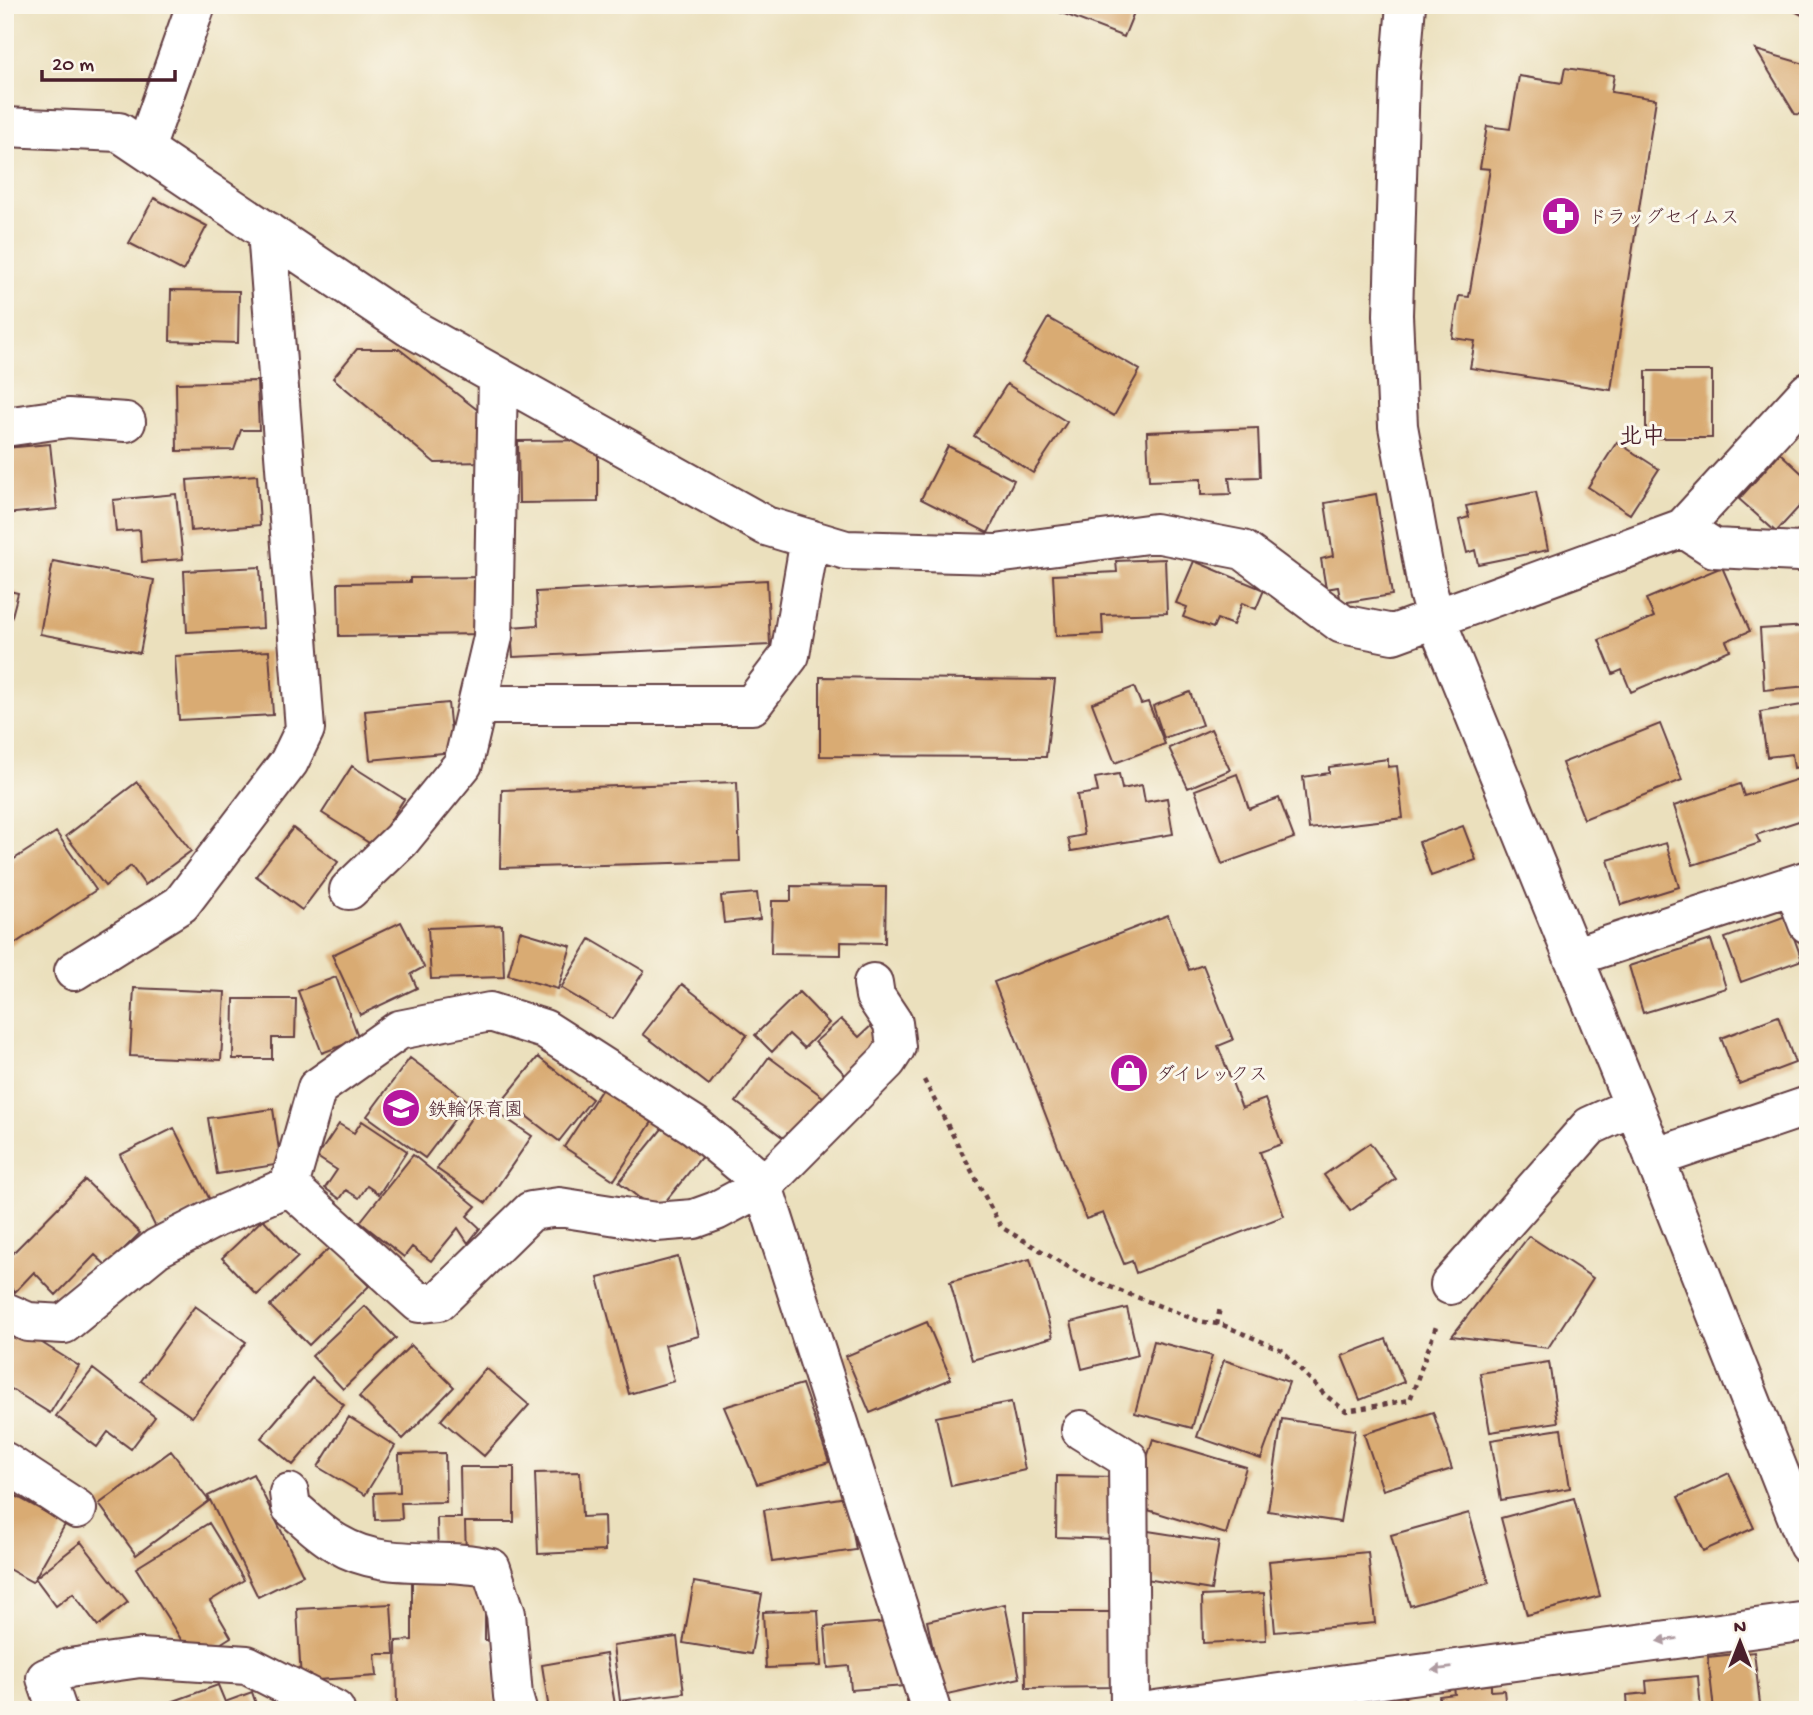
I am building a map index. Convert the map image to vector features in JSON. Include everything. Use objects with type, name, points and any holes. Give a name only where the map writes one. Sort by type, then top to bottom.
[{"type":"street","points":[[145,149],[196,5]]},
{"type":"street","points":[[1406,5],[1400,76],[1393,315],[1397,412],[1435,617],[1808,1545]]},
{"type":"street","points":[[5,127],[120,132],[409,327],[766,526],[846,550],[996,554],[1155,533],[1243,550],[1342,624],[1393,634],[1683,528],[1808,392]]},
{"type":"street","points":[[74,971],[181,904],[289,762],[306,729],[267,231]]},
{"type":"street","points":[[349,890],[401,840],[463,764],[493,636],[498,377]]},
{"type":"street","points":[[5,427],[68,418],[126,422]]},
{"type":"street","points":[[1683,528],[1714,548],[1798,552],[1808,550]]},
{"type":"street","points":[[477,705],[752,705],[790,655],[810,539]]},
{"type":"street","points":[[1573,957],[1800,882],[1808,924]]},
{"type":"street","points":[[289,1186],[419,1303],[439,1301],[531,1211],[559,1207],[656,1222],[694,1219],[716,1211],[763,1186],[887,1061],[896,1047],[892,1023],[875,996],[873,983]]},
{"type":"street","points":[[289,1186],[317,1088],[399,1030],[490,1012],[544,1029],[695,1126],[754,1175],[763,1186],[931,1710]]},
{"type":"street","points":[[1450,1285],[1590,1126],[1633,1106]]},
{"type":"street","points":[[1654,1158],[1808,1106]]},
{"type":"street","points":[[5,1312],[28,1322],[65,1324],[157,1248],[215,1218],[289,1186]]},
{"type":"street","points":[[1081,1430],[1128,1459],[1130,1710]]},
{"type":"street","points":[[5,1462],[78,1509]]},
{"type":"street","points":[[289,1493],[291,1507],[338,1545],[378,1559],[432,1563],[469,1562],[491,1567],[506,1614],[516,1710]]},
{"type":"street","points":[[1155,1710],[1808,1621]]},
{"type":"street","points":[[57,1710],[46,1678],[69,1668],[140,1658],[247,1665],[291,1685],[335,1710]]},
{"type":"path","points":[[923,1078],[1001,1227],[1087,1278],[1282,1350],[1325,1395],[1346,1411],[1410,1400],[1450,1285]]},
{"type":"path","points":[[1217,1325],[1220,1307]]},
{"type":"building","points":[[1062,5],[1137,5],[1124,37],[1059,12]]},
{"type":"building","points":[[1783,5],[1808,5],[1808,18]]},
{"type":"building","points":[[1756,50],[1808,65],[1808,115],[1795,114]]},
{"type":"building","points":[[1565,68],[1614,75],[1611,92],[1656,99],[1611,390],[1470,368],[1475,341],[1452,338],[1459,296],[1469,297],[1490,169],[1480,168],[1487,126],[1510,129],[1519,76],[1562,83]]},
{"type":"building","points":[[154,198],[207,226],[183,271],[129,243]]},
{"type":"building","points":[[171,290],[239,291],[238,343],[170,341]]},
{"type":"building","points":[[1048,318],[1140,370],[1114,416],[1022,363]]},
{"type":"building","points":[[357,349],[399,349],[484,415],[485,462],[435,463],[333,378]]},
{"type":"building","points":[[1646,371],[1712,371],[1712,438],[1646,438]]},
{"type":"building","points":[[257,381],[259,430],[241,430],[234,450],[177,451],[176,383]]},
{"type":"building","points":[[1007,384],[1067,422],[1033,473],[974,436]]},
{"type":"building","points":[[1258,428],[1260,477],[1229,478],[1231,494],[1201,495],[1201,479],[1149,481],[1147,432]]},
{"type":"building","points":[[598,440],[598,502],[519,503],[518,441]]},
{"type":"building","points":[[1617,442],[1659,469],[1630,514],[1588,487]]},
{"type":"building","points":[[50,444],[57,509],[5,514],[5,448]]},
{"type":"building","points":[[948,446],[1014,480],[988,533],[921,499]]},
{"type":"building","points":[[1780,453],[1808,479],[1808,497],[1776,532],[1739,499]]},
{"type":"building","points":[[257,475],[260,525],[191,531],[187,480]]},
{"type":"building","points":[[1536,492],[1548,550],[1478,564],[1475,550],[1467,553],[1459,520],[1469,517],[1466,506]]},
{"type":"building","points":[[176,494],[183,559],[142,562],[140,530],[116,532],[113,500]]},
{"type":"building","points":[[1376,494],[1392,595],[1341,603],[1338,587],[1326,589],[1321,559],[1333,556],[1325,503]]},
{"type":"building","points":[[1165,559],[1167,613],[1102,615],[1103,634],[1056,636],[1053,575],[1117,572],[1116,561]]},
{"type":"building","points":[[53,561],[154,580],[140,653],[40,634]]},
{"type":"building","points":[[1194,561],[1264,590],[1256,609],[1242,603],[1233,625],[1217,619],[1213,628],[1183,617],[1187,607],[1176,603]]},
{"type":"building","points":[[260,567],[263,628],[187,632],[184,571]]},
{"type":"building","points":[[1722,567],[1750,631],[1726,641],[1730,650],[1631,692],[1622,670],[1613,674],[1599,640],[1654,617],[1646,599]]},
{"type":"building","points":[[483,577],[483,634],[339,636],[338,583]]},
{"type":"building","points":[[767,580],[770,645],[513,657],[511,627],[538,625],[536,592]]},
{"type":"building","points":[[5,590],[18,593],[8,631],[5,631]]},
{"type":"building","points":[[1808,626],[1808,686],[1764,690],[1760,629]]},
{"type":"building","points":[[269,651],[273,715],[179,720],[175,656]]},
{"type":"building","points":[[820,677],[1055,680],[1046,757],[820,756]]},
{"type":"building","points":[[1134,687],[1141,704],[1148,702],[1165,744],[1115,763],[1092,703]]},
{"type":"building","points":[[1190,692],[1202,725],[1164,738],[1153,706]]},
{"type":"building","points":[[448,703],[453,752],[370,760],[365,711]]},
{"type":"building","points":[[1808,704],[1808,765],[1794,768],[1792,754],[1767,757],[1760,712]]},
{"type":"building","points":[[1660,724],[1682,780],[1584,819],[1562,763]]},
{"type":"building","points":[[1211,729],[1230,770],[1188,788],[1169,748]]},
{"type":"building","points":[[1388,759],[1388,767],[1397,766],[1403,818],[1309,829],[1303,777],[1329,773],[1329,767]]},
{"type":"building","points":[[352,766],[404,799],[374,846],[322,813]]},
{"type":"building","points":[[1119,774],[1122,789],[1142,785],[1145,802],[1167,798],[1173,834],[1071,851],[1068,838],[1084,835],[1077,795],[1098,792],[1095,778]]},
{"type":"building","points":[[1237,774],[1249,809],[1279,798],[1294,838],[1222,864],[1195,790]]},
{"type":"building","points":[[1808,776],[1808,818],[1756,835],[1760,843],[1693,865],[1674,806],[1740,784],[1744,796]]},
{"type":"building","points":[[137,782],[191,851],[145,885],[131,866],[105,886],[66,836]]},
{"type":"building","points":[[737,782],[740,861],[500,868],[502,790]]},
{"type":"building","points":[[1463,826],[1476,860],[1431,876],[1419,842]]},
{"type":"building","points":[[293,828],[338,862],[302,910],[256,876]]},
{"type":"building","points":[[56,832],[96,890],[11,946],[5,937],[5,865]]},
{"type":"building","points":[[1666,843],[1679,887],[1621,905],[1608,860]]},
{"type":"building","points":[[791,886],[886,887],[885,943],[841,942],[841,955],[771,954],[772,901],[791,901]]},
{"type":"building","points":[[757,893],[760,919],[724,923],[721,896]]},
{"type":"building","name":"ダイレックス","points":[[1168,915],[1189,970],[1203,965],[1233,1040],[1218,1046],[1242,1108],[1265,1099],[1282,1144],[1260,1152],[1284,1216],[1136,1273],[1132,1261],[1124,1264],[1103,1213],[1086,1219],[994,982]]},
{"type":"building","points":[[1786,916],[1802,960],[1741,982],[1725,938]]},
{"type":"building","points":[[401,922],[424,967],[411,974],[417,988],[360,1015],[332,955]]},
{"type":"building","points":[[502,925],[504,977],[431,979],[428,928]]},
{"type":"building","points":[[520,931],[571,946],[558,989],[508,975]]},
{"type":"building","points":[[590,939],[644,971],[613,1019],[561,988]]},
{"type":"building","points":[[1711,940],[1726,988],[1643,1013],[1629,966]]},
{"type":"building","points":[[336,977],[359,1039],[322,1053],[298,991]]},
{"type":"building","points":[[682,984],[747,1035],[709,1085],[643,1034]]},
{"type":"building","points":[[134,988],[225,992],[221,1060],[130,1056]]},
{"type":"building","points":[[799,992],[829,1023],[804,1048],[789,1034],[772,1052],[755,1035]]},
{"type":"building","points":[[234,999],[296,999],[295,1038],[272,1038],[272,1059],[233,1059]]},
{"type":"building","points":[[1778,1016],[1795,1063],[1739,1084],[1721,1038]]},
{"type":"building","points":[[841,1019],[859,1037],[873,1024],[888,1041],[848,1078],[815,1042]]},
{"type":"building","points":[[538,1057],[592,1099],[559,1141],[504,1099]]},
{"type":"building","points":[[769,1057],[823,1097],[789,1142],[736,1102]]},
{"type":"building","points":[[410,1058],[468,1101],[425,1158],[367,1116]]},
{"type":"building","points":[[602,1089],[652,1122],[614,1180],[564,1147]]},
{"type":"building","points":[[482,1102],[532,1136],[486,1203],[437,1169]]},
{"type":"building","points":[[273,1109],[281,1164],[217,1174],[208,1118]]},
{"type":"building","points":[[362,1121],[407,1151],[379,1194],[367,1186],[359,1198],[346,1190],[340,1199],[325,1188],[337,1170],[317,1157],[339,1124],[354,1133]]},
{"type":"building","points":[[665,1125],[703,1155],[657,1212],[619,1182]]},
{"type":"building","points":[[174,1128],[211,1202],[156,1228],[120,1155]]},
{"type":"building","points":[[1370,1143],[1396,1179],[1350,1211],[1324,1175]]},
{"type":"building","points":[[413,1155],[476,1206],[467,1216],[480,1228],[468,1243],[458,1228],[431,1261],[412,1247],[404,1257],[360,1222]]},
{"type":"building","points":[[85,1180],[140,1233],[107,1266],[95,1255],[56,1295],[34,1272],[15,1292],[5,1282],[5,1261]]},
{"type":"building","points":[[263,1219],[298,1257],[257,1295],[222,1258]]},
{"type":"building","points":[[1529,1236],[1593,1278],[1548,1348],[1452,1336]]},
{"type":"building","points":[[330,1247],[369,1286],[309,1345],[270,1306]]},
{"type":"building","points":[[678,1257],[699,1336],[665,1345],[674,1381],[629,1394],[598,1278]]},
{"type":"building","points":[[1030,1259],[1053,1337],[972,1360],[950,1282]]},
{"type":"building","points":[[195,1306],[246,1342],[192,1417],[141,1381]]},
{"type":"building","points":[[365,1306],[396,1338],[343,1389],[312,1356]]},
{"type":"building","points":[[1127,1308],[1138,1355],[1082,1369],[1071,1322]]},
{"type":"building","points":[[927,1322],[951,1379],[870,1413],[846,1356]]},
{"type":"building","points":[[18,1328],[79,1366],[50,1413],[5,1385],[5,1348]]},
{"type":"building","points":[[1386,1339],[1404,1382],[1360,1400],[1342,1356]]},
{"type":"building","points":[[1154,1341],[1212,1356],[1192,1428],[1135,1413]]},
{"type":"building","points":[[411,1345],[454,1387],[403,1439],[359,1397]]},
{"type":"building","points":[[1224,1360],[1289,1382],[1261,1459],[1197,1437]]},
{"type":"building","points":[[1549,1362],[1558,1422],[1490,1432],[1480,1373]]},
{"type":"building","points":[[486,1368],[529,1405],[484,1456],[441,1420]]},
{"type":"building","points":[[93,1369],[155,1417],[131,1449],[108,1432],[97,1447],[56,1416]]},
{"type":"building","points":[[312,1378],[344,1405],[293,1465],[261,1438]]},
{"type":"building","points":[[802,1384],[829,1462],[757,1484],[724,1407]]},
{"type":"building","points":[[1011,1402],[1025,1470],[951,1486],[936,1417]]},
{"type":"building","points":[[1433,1412],[1452,1469],[1383,1490],[1364,1434]]},
{"type":"building","points":[[349,1417],[395,1446],[365,1495],[318,1467]]},
{"type":"building","points":[[1282,1419],[1355,1430],[1340,1522],[1268,1511]]},
{"type":"building","points":[[1561,1429],[1570,1488],[1501,1500],[1491,1440]]},
{"type":"building","points":[[1153,1439],[1246,1467],[1226,1534],[1132,1505]]},
{"type":"building","points":[[171,1451],[209,1501],[136,1555],[99,1504]]},
{"type":"building","points":[[445,1453],[446,1502],[401,1503],[402,1519],[375,1520],[374,1493],[400,1492],[399,1454]]},
{"type":"building","points":[[460,1467],[514,1467],[514,1522],[465,1522],[466,1555],[438,1555],[437,1518],[461,1518]]},
{"type":"building","points":[[580,1472],[582,1517],[604,1516],[605,1551],[538,1554],[535,1473]]},
{"type":"building","points":[[1729,1473],[1754,1528],[1703,1551],[1678,1497]]},
{"type":"building","points":[[253,1474],[303,1575],[258,1597],[208,1496]]},
{"type":"building","points":[[1057,1476],[1116,1477],[1114,1539],[1056,1537]]},
{"type":"building","points":[[5,1490],[66,1523],[32,1582],[5,1567]]},
{"type":"building","points":[[847,1497],[856,1550],[772,1562],[764,1510]]},
{"type":"building","points":[[1574,1498],[1600,1596],[1527,1615],[1501,1518]]},
{"type":"building","points":[[1469,1513],[1489,1583],[1410,1606],[1391,1535]]},
{"type":"building","points":[[209,1523],[244,1580],[210,1601],[231,1637],[194,1660],[136,1568]]},
{"type":"building","points":[[1148,1531],[1219,1542],[1211,1590],[1140,1578]]},
{"type":"building","points":[[81,1542],[128,1602],[98,1626],[73,1593],[56,1606],[35,1578]]},
{"type":"building","points":[[1368,1552],[1375,1623],[1275,1632],[1269,1561]]},
{"type":"building","points":[[485,1576],[485,1640],[495,1640],[495,1707],[482,1707],[482,1710],[397,1710],[396,1641],[412,1640],[412,1577]]},
{"type":"building","points":[[694,1582],[762,1594],[751,1654],[683,1643]]},
{"type":"building","points":[[1264,1593],[1266,1640],[1203,1643],[1202,1596]]},
{"type":"building","points":[[391,1604],[394,1654],[375,1654],[377,1676],[301,1681],[297,1609]]},
{"type":"building","points":[[1005,1604],[1020,1678],[943,1695],[927,1621]]},
{"type":"building","points":[[818,1610],[821,1666],[766,1668],[763,1612]]},
{"type":"building","points":[[1025,1612],[1116,1612],[1116,1687],[1026,1688]]},
{"type":"building","points":[[900,1621],[905,1686],[851,1690],[849,1666],[828,1668],[825,1627]]},
{"type":"building","points":[[677,1637],[684,1693],[620,1701],[613,1646]]},
{"type":"building","points":[[1754,1652],[1760,1704],[1714,1710],[1708,1657]]},
{"type":"building","points":[[606,1654],[616,1710],[549,1710],[542,1665]]},
{"type":"building","points":[[1698,1676],[1701,1710],[1628,1710],[1627,1695],[1647,1693],[1646,1681]]},
{"type":"building","points":[[1491,1684],[1491,1691],[1504,1690],[1506,1710],[1440,1710],[1439,1696],[1455,1694],[1454,1688]]},
{"type":"building","points":[[218,1685],[225,1702],[252,1692],[258,1710],[164,1710],[163,1705]]},
{"type":"building","points":[[1405,1696],[1407,1710],[1329,1710],[1328,1705]]},
{"type":"place","name":"ドラッグセイムス","points":[[1561,216]]},
{"type":"place","name":"ダイレックス","points":[[1129,1073]]},
{"type":"place","name":"鉄輪保育園","points":[[401,1108]]},
{"type":"district","name":"北中","points":[[1642,435]]}]
